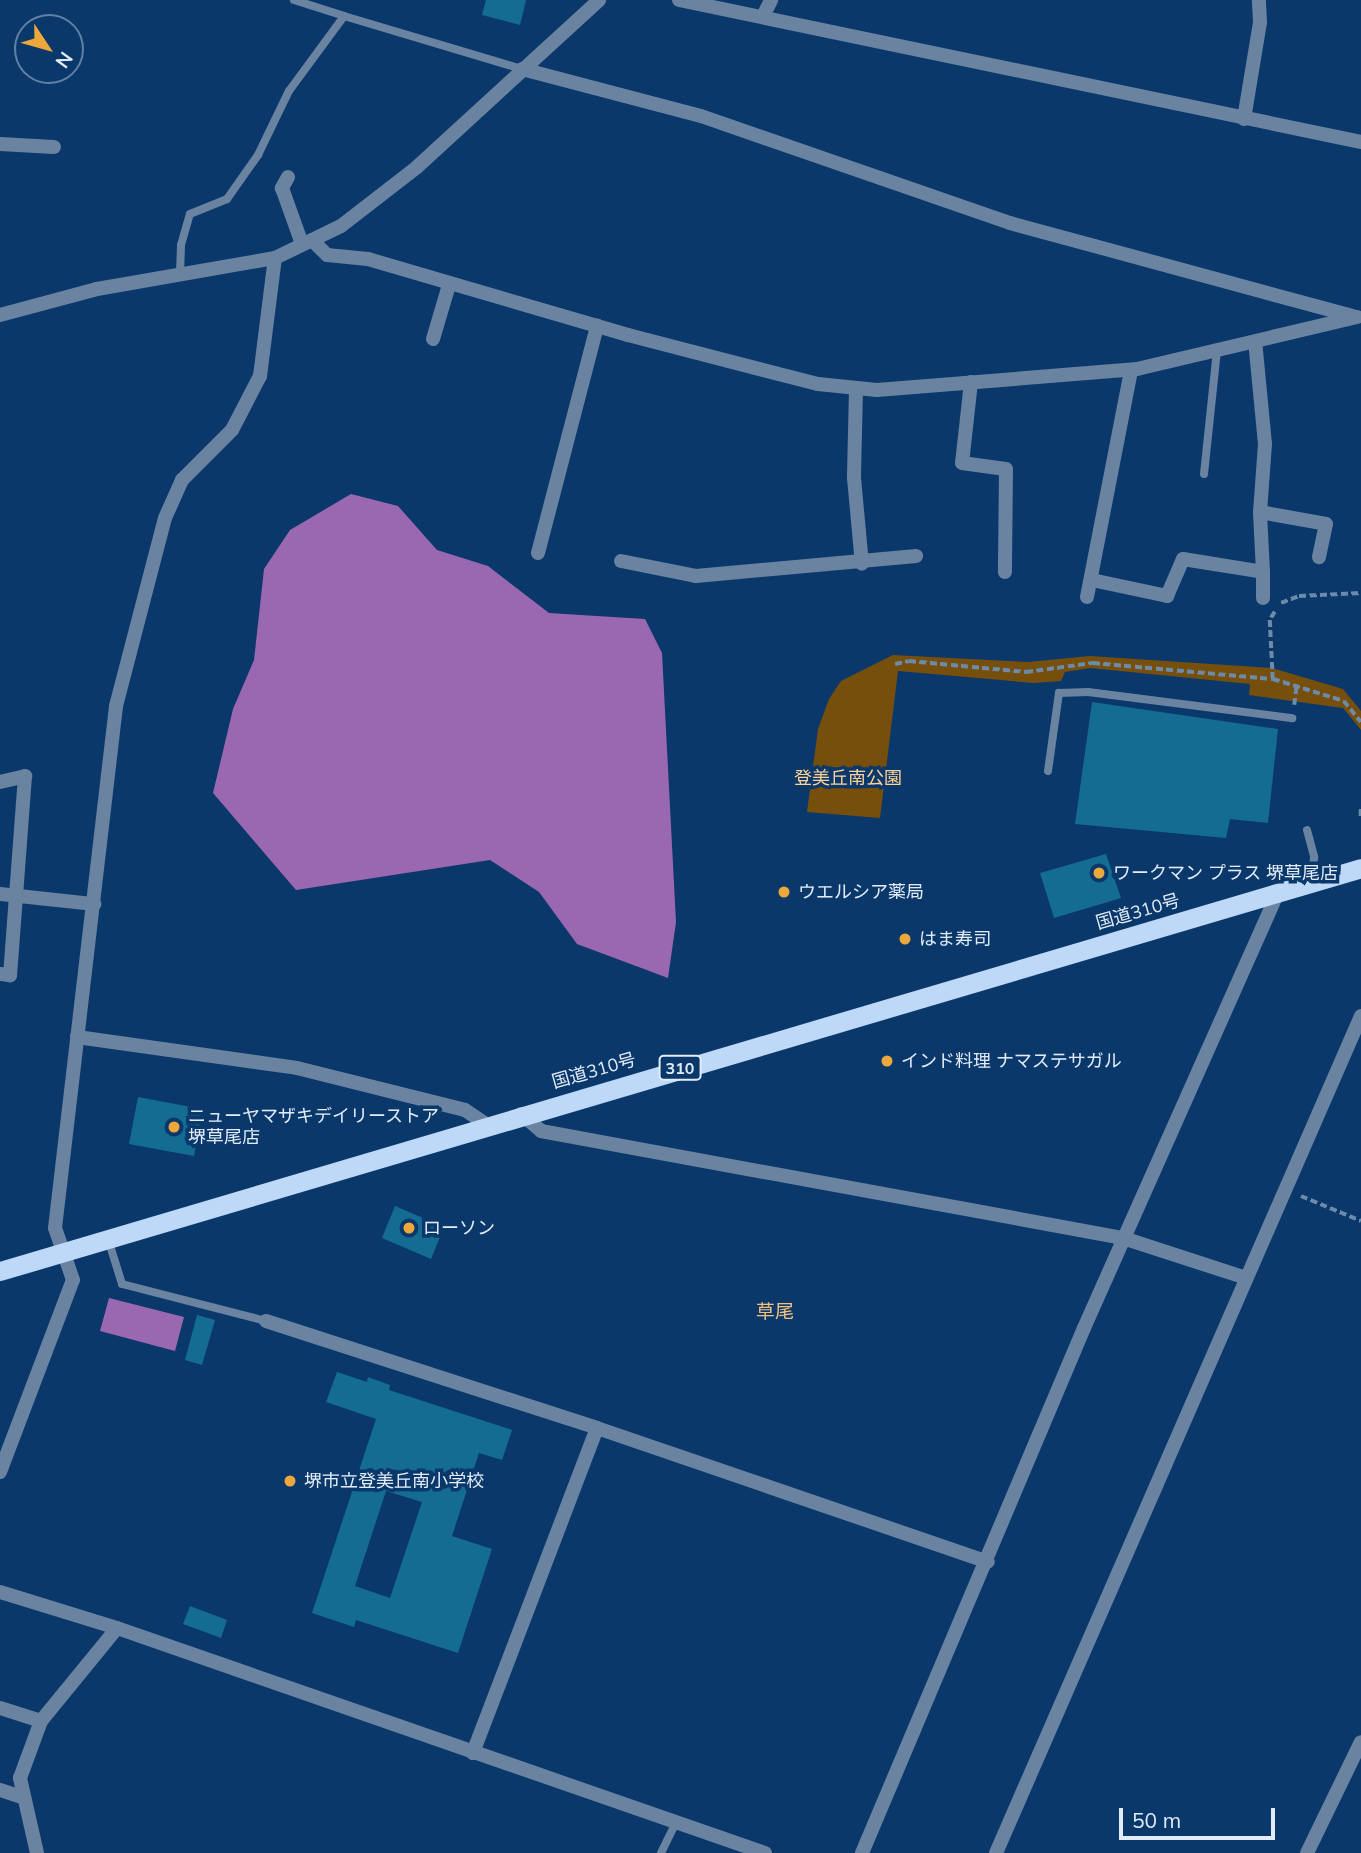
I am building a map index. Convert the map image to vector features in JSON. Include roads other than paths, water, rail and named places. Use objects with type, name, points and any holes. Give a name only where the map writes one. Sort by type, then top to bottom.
[{"type":"highway","name":"国道310号","points":[[0,1271],[521,1114],[1361,868]]},
{"type":"street","points":[[0,315],[97,289],[275,258],[341,226],[417,167],[598,0]]},
{"type":"street","points":[[679,0],[1361,142]]},
{"type":"street","points":[[763,16],[771,0]]},
{"type":"street","points":[[1244,119],[1260,22],[1259,0]]},
{"type":"street","points":[[522,69],[701,116],[1010,222],[1359,317]]},
{"type":"street","points":[[0,144],[54,147]]},
{"type":"street","points":[[288,177],[282,188],[307,242],[327,255],[368,259],[449,285],[818,384],[856,388],[971,383],[1131,370],[1359,317]]},
{"type":"street","points":[[0,1472],[73,1280],[55,1228],[116,706],[165,518],[181,480],[232,430],[261,376],[275,258]]},
{"type":"street","points":[[433,339],[449,285]]},
{"type":"street","points":[[538,554],[597,326]]},
{"type":"street","points":[[1255,341],[1265,444],[1260,512],[1263,598]]},
{"type":"street","points":[[1087,597],[1131,370]]},
{"type":"street","points":[[971,383],[962,463],[1006,469],[1005,572]]},
{"type":"street","points":[[856,388],[854,478],[862,564]]},
{"type":"street","points":[[1260,512],[1326,524],[1319,557]]},
{"type":"street","points":[[621,561],[696,576],[862,564],[916,556]]},
{"type":"street","points":[[1091,580],[1167,596],[1183,559],[1263,572]]},
{"type":"street","points":[[0,782],[25,776],[10,975],[0,974]]},
{"type":"street","points":[[862,1853],[988,1562],[1123,1238],[1278,892]]},
{"type":"street","points":[[0,894],[94,904]]},
{"type":"street","points":[[996,1853],[1243,1277],[1361,1016]]},
{"type":"street","points":[[77,1037],[297,1068],[466,1110],[487,1125]]},
{"type":"street","points":[[521,1114],[541,1131],[1123,1238],[1243,1277]]},
{"type":"street","points":[[266,1321],[597,1428],[988,1562]]},
{"type":"street","points":[[473,1753],[597,1428]]},
{"type":"street","points":[[0,1592],[117,1628],[765,1853]]},
{"type":"street","points":[[37,1853],[22,1797],[20,1778],[41,1721],[117,1628]]},
{"type":"street","points":[[0,1708],[41,1721]]},
{"type":"street","points":[[1307,1853],[1361,1742]]},
{"type":"street","points":[[0,1790],[22,1797]]},
{"type":"lane","points":[[294,0],[522,69]]},
{"type":"lane","points":[[180,274],[181,245],[190,214],[227,199],[258,155],[289,91],[344,16]]},
{"type":"lane","points":[[1204,474],[1217,350]]},
{"type":"lane","points":[[1048,771],[1059,693],[1088,692],[1292,718]]},
{"type":"lane","points":[[1307,830],[1314,857],[1312,882]]},
{"type":"lane","points":[[108,1239],[122,1284],[266,1321]]},
{"type":"lane","points":[[661,1853],[676,1822]]},
{"type":"place","name":"ワークマン プラス 堺草尾店","points":[[1099,873]]},
{"type":"place","name":"ウエルシア薬局","points":[[784,892]]},
{"type":"place","name":"はま寿司","points":[[905,939]]},
{"type":"place","name":"インド料理 ナマステサガル","points":[[887,1061]]},
{"type":"place","name":"ニューヤマザキデイリーストア 堺草尾店","points":[[174,1127]]},
{"type":"place","name":"ローソン","points":[[409,1228]]},
{"type":"place","name":"堺市立登美丘南小学校","points":[[290,1481]]},
{"type":"district","name":"草尾","points":[[775,1312]]},
{"type":"park label","name":"登美丘南公園","points":[[848,778]]}]
